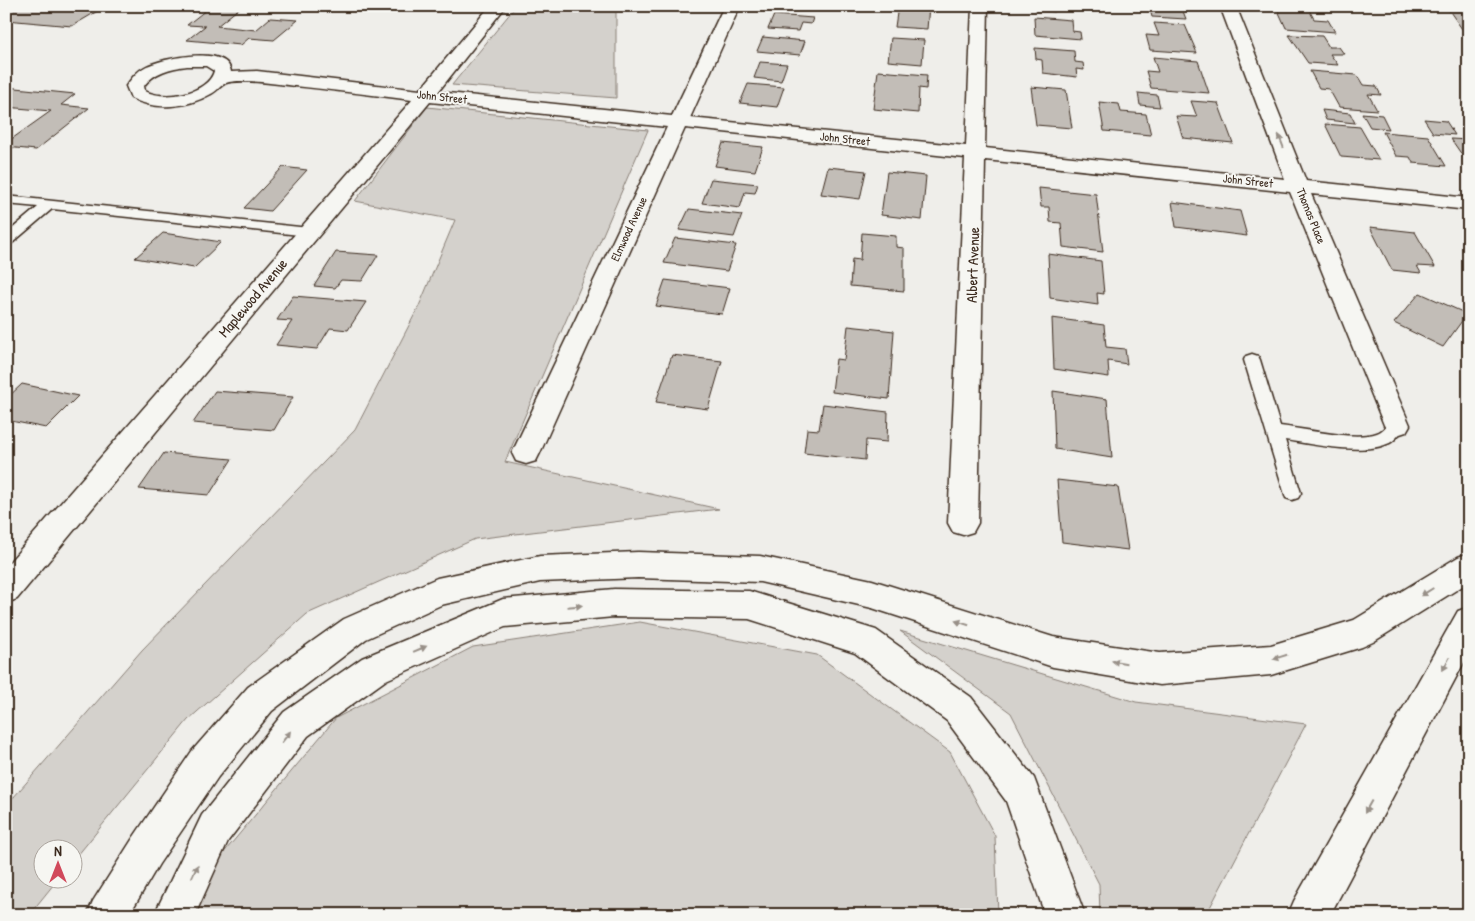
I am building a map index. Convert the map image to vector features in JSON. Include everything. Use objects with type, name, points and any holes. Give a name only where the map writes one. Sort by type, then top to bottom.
[{"type":"main road","name":"Maplewood Avenue","points":[[6,589],[425,96],[498,6]]},
{"type":"main road","name":"Elmwood Avenue","points":[[526,452],[732,6]]},
{"type":"main road","name":"Albert Avenue","points":[[963,523],[977,153],[980,6]]},
{"type":"main road","name":"Thomas Place","points":[[1228,6],[1298,186],[1397,425]]},
{"type":"main road","name":"John Street","points":[[221,78],[257,76],[425,96],[1469,204]]},
{"type":"main road","points":[[107,915],[146,851],[205,764],[260,699],[356,629],[438,592],[540,570],[638,565],[760,570],[872,594],[1053,652],[1160,669],[1271,660],[1362,632],[1469,566]]},
{"type":"main road","points":[[174,915],[215,828],[296,724],[366,674],[503,613],[614,603],[750,605],[865,641],[959,709],[1021,791],[1065,915]]},
{"type":"main road","points":[[1308,915],[1469,621]]},
{"type":"main road","points":[[89,915],[146,851]]},
{"type":"lane","points":[[6,200],[309,232]]},
{"type":"lane","points":[[6,241],[49,205]]},
{"type":"lane","points":[[1252,360],[1292,493]]},
{"type":"lane","points":[[1274,432],[1351,442],[1383,440],[1397,425]]},
{"type":"shaded area","points":[[516,6],[616,6],[616,98],[452,85]]},
{"type":"shaded area","points":[[427,107],[648,130],[505,462],[719,509],[475,539],[307,614],[188,720],[82,850],[82,838],[32,838],[32,888],[51,888],[29,915],[6,915],[6,806],[142,650],[355,430],[419,306],[455,220],[355,201]]},
{"type":"shaded area","points":[[640,622],[817,655],[950,752],[995,836],[998,915],[194,915],[216,862],[336,718],[473,647]]},
{"type":"shaded area","points":[[900,631],[1136,702],[1306,724],[1206,915],[1100,915],[1099,884],[1011,713]]},
{"type":"building","points":[[6,6],[106,6],[72,26],[6,20]]},
{"type":"building","points":[[211,6],[242,6],[217,26],[256,30],[270,18],[298,20],[274,40],[249,38],[241,45],[187,40],[205,26],[187,25]]},
{"type":"building","points":[[773,6],[816,6],[815,11]]},
{"type":"building","points":[[898,6],[929,6],[927,29],[895,27]]},
{"type":"building","points":[[1035,6],[1077,6],[1077,9],[1054,7],[1055,12],[1035,10]]},
{"type":"building","points":[[1149,6],[1181,6],[1186,19],[1152,17]]},
{"type":"building","points":[[1276,6],[1307,6],[1314,19],[1328,20],[1335,32],[1286,28]]},
{"type":"building","points":[[1446,6],[1469,6],[1469,29],[1462,29]]},
{"type":"building","points":[[774,15],[813,18],[811,24],[801,23],[798,31],[768,29]]},
{"type":"building","points":[[1034,17],[1071,20],[1072,31],[1080,32],[1081,39],[1035,35]]},
{"type":"building","points":[[1154,23],[1185,25],[1197,53],[1150,50],[1146,35],[1159,36]]},
{"type":"building","points":[[1289,35],[1322,36],[1329,47],[1339,47],[1344,54],[1330,54],[1338,65],[1308,63]]},
{"type":"building","points":[[763,37],[805,41],[800,55],[757,51]]},
{"type":"building","points":[[891,38],[924,40],[922,64],[888,61]]},
{"type":"building","points":[[1035,48],[1074,51],[1075,62],[1083,63],[1084,70],[1076,69],[1077,77],[1043,73],[1042,60],[1036,59]]},
{"type":"building","points":[[1153,57],[1198,61],[1209,93],[1151,88],[1146,71],[1158,72]]},
{"type":"building","points":[[760,62],[787,64],[781,81],[754,78]]},
{"type":"building","points":[[878,71],[927,75],[926,89],[919,88],[918,113],[873,109]]},
{"type":"building","points":[[1310,71],[1357,75],[1363,85],[1376,86],[1381,95],[1368,94],[1377,110],[1339,107],[1329,89],[1319,88]]},
{"type":"building","points":[[748,84],[784,87],[777,107],[740,103]]},
{"type":"building","points":[[6,87],[75,94],[61,105],[89,108],[36,150],[6,147],[6,143],[51,111],[6,107]]},
{"type":"building","points":[[1031,87],[1066,90],[1072,128],[1036,125]]},
{"type":"building","points":[[1138,93],[1157,95],[1160,107],[1140,105]]},
{"type":"building","points":[[1191,101],[1218,103],[1233,143],[1183,138],[1176,116],[1197,117]]},
{"type":"building","points":[[1099,102],[1119,104],[1121,112],[1146,114],[1151,135],[1104,131]]},
{"type":"building","points":[[1322,110],[1350,113],[1355,123],[1326,120]]},
{"type":"building","points":[[1362,113],[1382,115],[1389,129],[1370,127]]},
{"type":"building","points":[[1424,119],[1446,121],[1455,135],[1433,133]]},
{"type":"building","points":[[1325,124],[1360,127],[1379,160],[1341,157]]},
{"type":"building","points":[[1383,132],[1428,136],[1446,166],[1413,163],[1410,157],[1396,156]]},
{"type":"building","points":[[1451,139],[1469,140],[1469,165]]},
{"type":"building","points":[[723,143],[763,147],[755,171],[715,166]]},
{"type":"building","points":[[283,167],[307,170],[270,211],[244,208]]},
{"type":"building","points":[[828,167],[866,171],[860,199],[821,194]]},
{"type":"building","points":[[887,172],[926,176],[922,220],[881,215]]},
{"type":"building","points":[[711,179],[758,184],[755,193],[745,192],[740,208],[702,203]]},
{"type":"building","points":[[1039,188],[1096,194],[1103,252],[1063,247],[1061,223],[1050,222],[1049,207],[1041,207]]},
{"type":"building","points":[[1172,202],[1240,211],[1247,236],[1176,227]]},
{"type":"building","points":[[689,209],[742,215],[734,237],[679,230]]},
{"type":"building","points":[[1370,227],[1415,232],[1435,267],[1417,266],[1421,273],[1392,270]]},
{"type":"building","points":[[163,233],[221,242],[194,268],[135,258]]},
{"type":"building","points":[[862,233],[896,236],[896,247],[904,248],[904,291],[850,286],[852,259],[860,260]]},
{"type":"building","points":[[675,238],[736,245],[727,271],[664,263]]},
{"type":"building","points":[[336,252],[378,255],[362,281],[341,280],[335,288],[314,286]]},
{"type":"building","points":[[1048,254],[1101,261],[1104,294],[1097,293],[1098,305],[1050,298]]},
{"type":"building","points":[[665,280],[730,288],[722,314],[656,306]]},
{"type":"building","points":[[1420,293],[1467,314],[1443,347],[1394,323]]},
{"type":"building","points":[[293,296],[366,302],[348,330],[330,328],[317,349],[276,345],[292,321],[277,320]]},
{"type":"building","points":[[1052,318],[1104,325],[1106,347],[1125,349],[1127,364],[1108,361],[1109,377],[1054,369]]},
{"type":"building","points":[[848,326],[894,331],[889,399],[832,392],[836,359],[844,360]]},
{"type":"building","points":[[672,355],[722,361],[708,409],[656,402]]},
{"type":"building","points":[[22,384],[78,396],[46,428],[6,420],[6,399]]},
{"type":"building","points":[[215,391],[293,397],[274,430],[193,423]]},
{"type":"building","points":[[1053,391],[1107,399],[1112,458],[1055,449]]},
{"type":"building","points":[[823,404],[888,412],[887,442],[866,440],[865,460],[804,453],[807,429],[819,430]]},
{"type":"building","points":[[164,453],[232,459],[209,495],[139,489]]},
{"type":"building","points":[[1057,480],[1118,487],[1128,550],[1062,542]]}]
